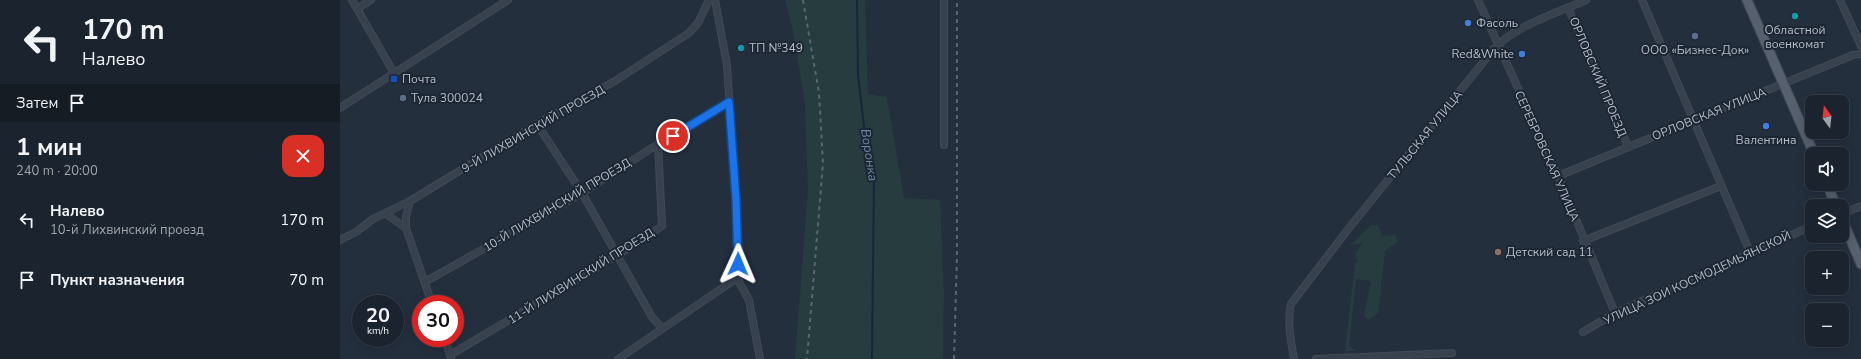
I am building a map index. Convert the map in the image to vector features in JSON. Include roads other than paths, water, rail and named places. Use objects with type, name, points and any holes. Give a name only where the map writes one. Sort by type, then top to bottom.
[{"type":"main road","points":[[1747,0],[1811,147]]},
{"type":"main road","points":[[1849,236],[1861,264]]},
{"type":"street","points":[[352,0],[394,73]]},
{"type":"street","points":[[357,9],[371,0]]},
{"type":"street","points":[[340,108],[508,0]]},
{"type":"street","name":"9-Й ЛИХВИНСКИЙ ПРОЕЗД","points":[[340,240],[356,232],[373,218],[386,214],[410,201],[537,124],[615,81],[689,33],[698,23],[709,0]]},
{"type":"street","points":[[715,0],[726,52],[739,249],[737,278],[749,300],[760,359]]},
{"type":"street","points":[[944,0],[944,145]]},
{"type":"street","name":"СЕРЕБРОВСКАЯ УЛИЦА","points":[[1478,0],[1558,176],[1583,241],[1615,313]]},
{"type":"street","name":"ТУЛЬСКАЯ УЛИЦА","points":[[1294,359],[1289,330],[1291,304],[1349,228],[1497,44],[1526,27],[1586,0]]},
{"type":"street","points":[[1642,0],[1720,186],[1750,252]]},
{"type":"street","points":[[1840,0],[1861,46]]},
{"type":"street","name":"ОРЛОВСКИЙ ПРОЕЗД","points":[[1568,8],[1628,146]]},
{"type":"street","name":"ОРЛОВСКАЯ УЛИЦА","points":[[1558,176],[1853,55],[1861,54]]},
{"type":"street","name":"10-Й ЛИХВИНСКИЙ ПРОЕЗД","points":[[425,282],[582,193],[658,144],[729,102]]},
{"type":"street","points":[[537,124],[582,193],[652,317],[662,328]]},
{"type":"street","name":"11-Й ЛИХВИНСКИЙ ПРОЕЗД","points":[[451,357],[618,255],[662,224],[658,144]]},
{"type":"street","points":[[1583,241],[1720,186]]},
{"type":"street","points":[[410,201],[406,217],[406,228],[429,295]]},
{"type":"street","points":[[1849,211],[1861,206]]},
{"type":"street","points":[[386,214],[406,228]]},
{"type":"street","name":"УЛИЦА ЗОИ КОСМОДЕМЬЯНСКОЙ","points":[[1583,332],[1615,313],[1805,229]]},
{"type":"street","points":[[618,359],[737,278]]},
{"type":"street","points":[[447,347],[451,357]]},
{"type":"street","points":[[1316,359],[1452,353]]},
{"type":"waterway","name":"Воронка","points":[[857,0],[858,75],[866,144],[874,176],[872,359]]},
{"type":"railway","points":[[803,0],[819,93],[823,163],[807,359]]},
{"type":"railway","points":[[954,359],[957,256],[957,0]]},
{"type":"place","name":"Областной военкомат","points":[[1795,16]]},
{"type":"place","name":"Фасоль","points":[[1468,23]]},
{"type":"place","name":"ООО «Бизнес-Док»","points":[[1695,36]]},
{"type":"place","name":"ТП №349","points":[[741,48]]},
{"type":"place","name":"Red&White","points":[[1522,54]]},
{"type":"place","name":"Почта","points":[[394,79]]},
{"type":"place","name":"Тула 300024","points":[[403,98]]},
{"type":"place","name":"Валентина","points":[[1766,126]]},
{"type":"place","name":"Детский сад 11","points":[[1498,252]]}]
